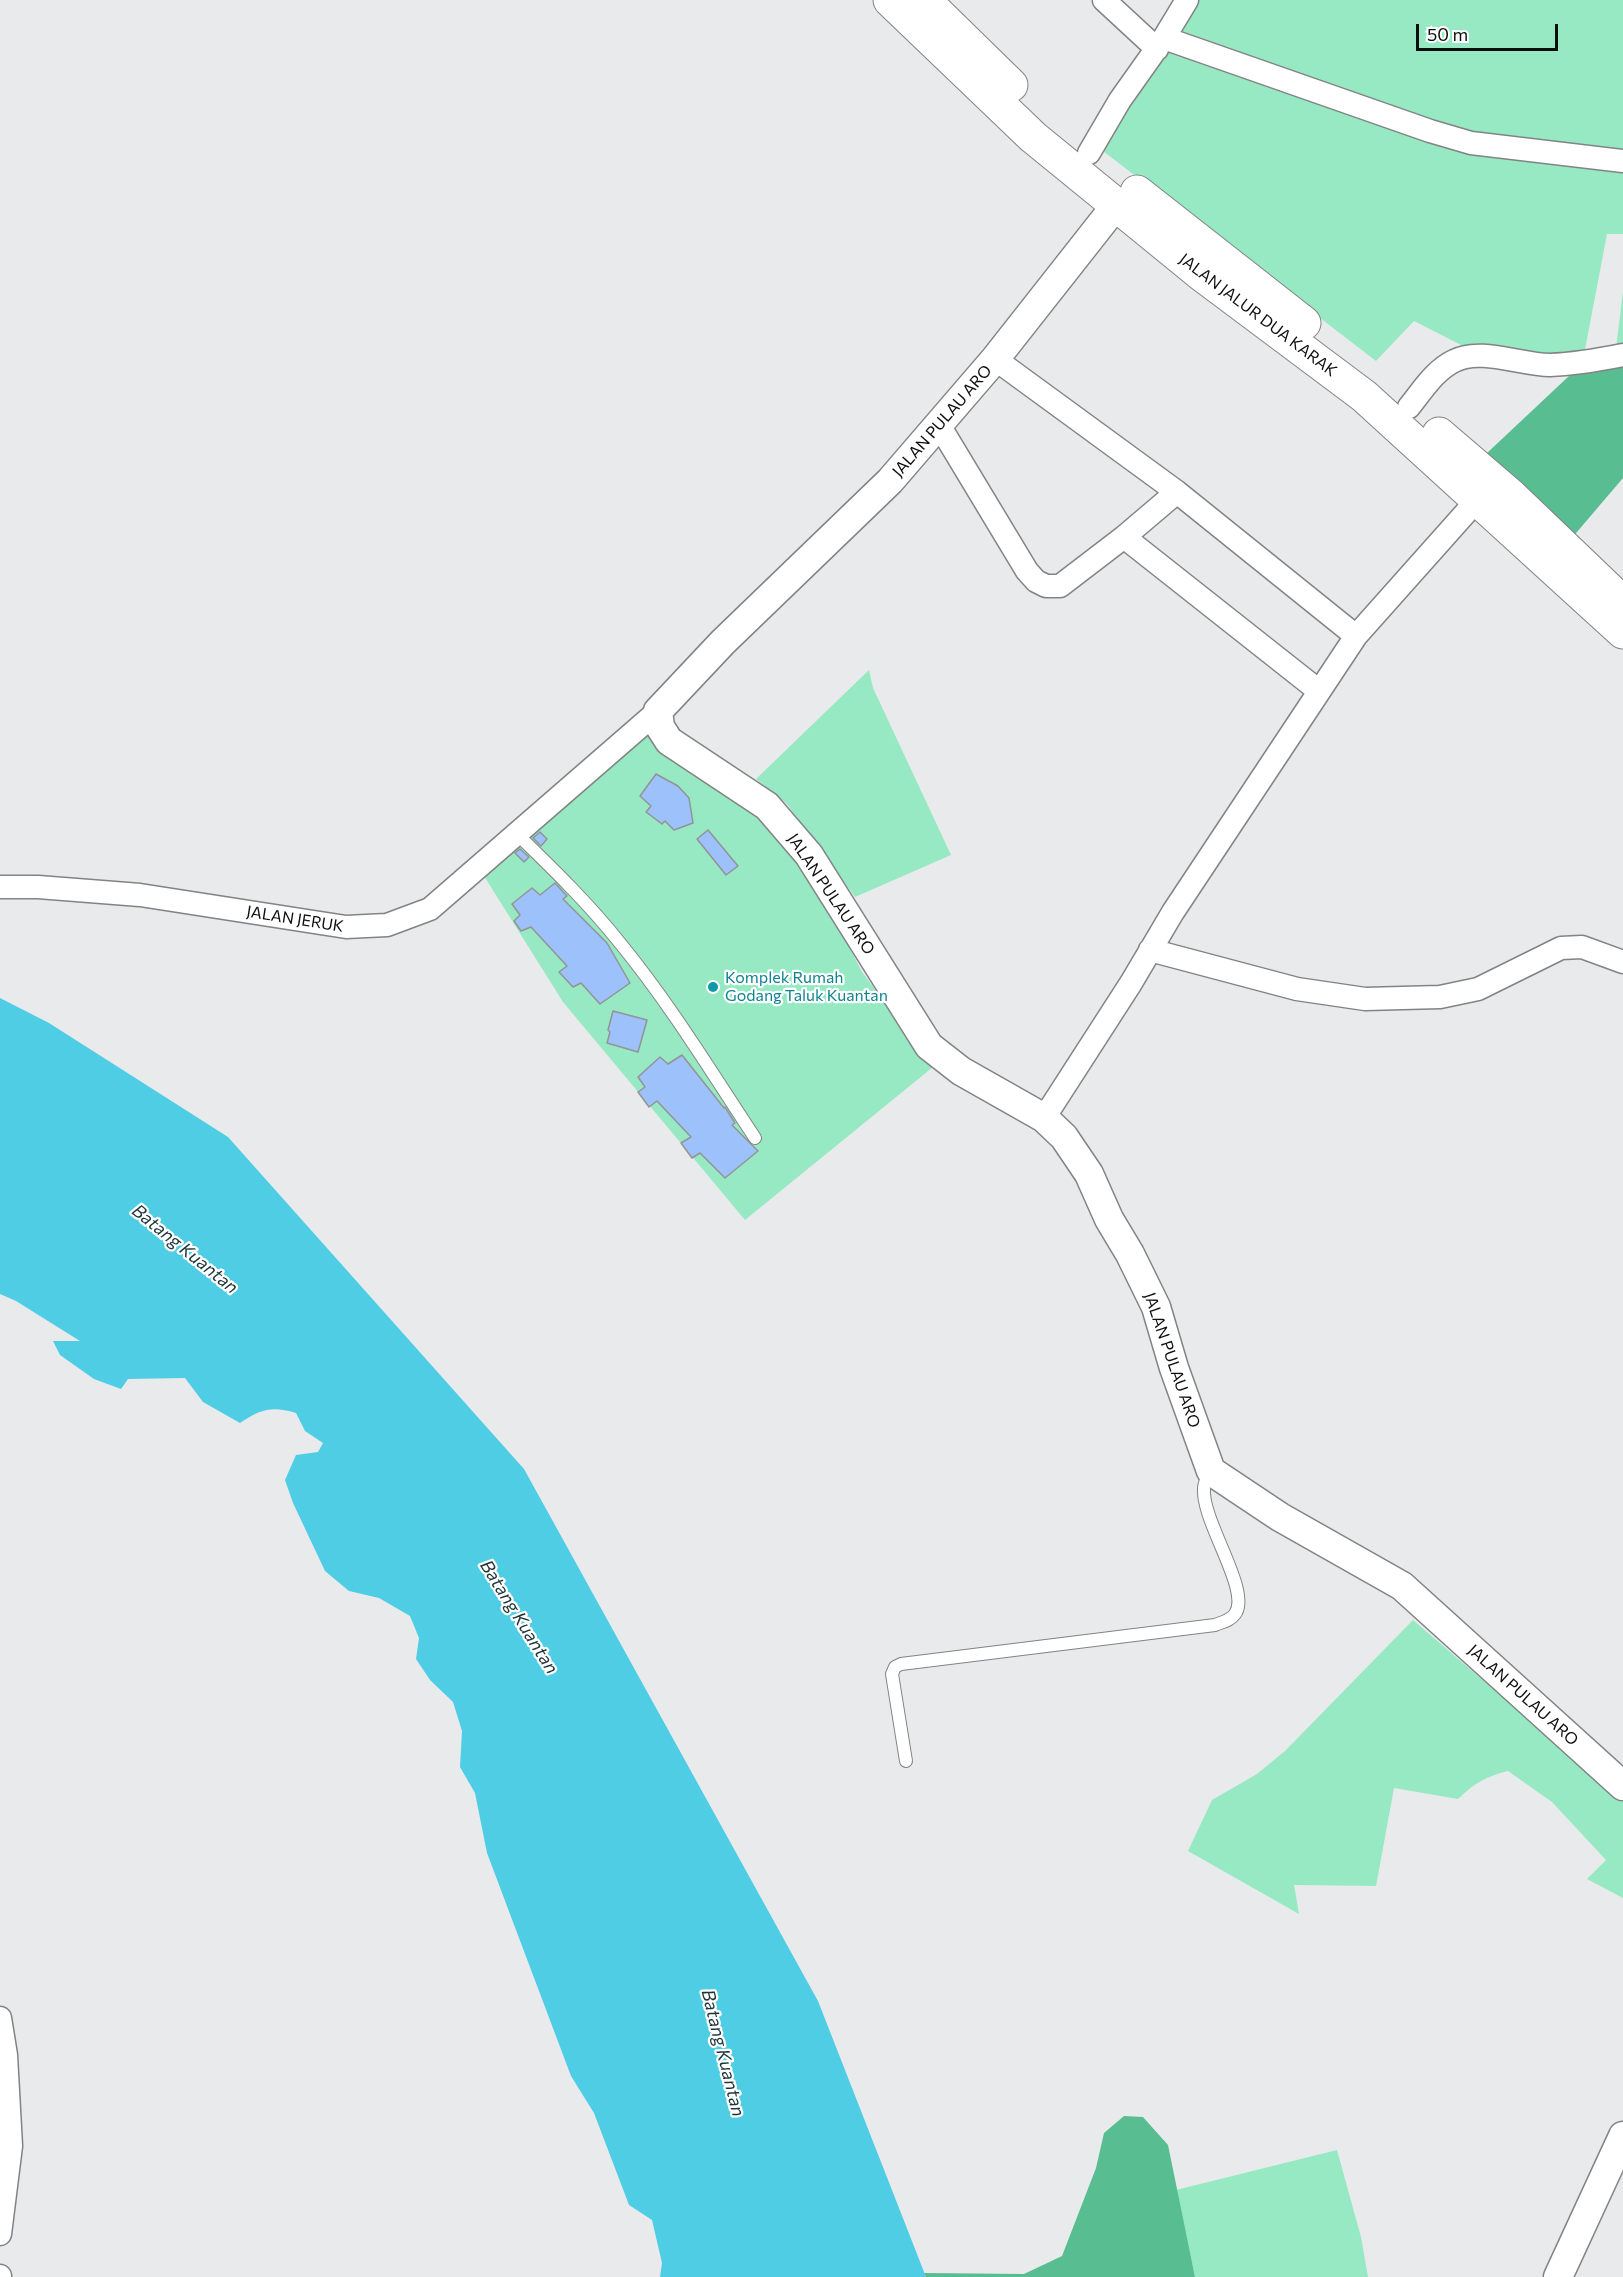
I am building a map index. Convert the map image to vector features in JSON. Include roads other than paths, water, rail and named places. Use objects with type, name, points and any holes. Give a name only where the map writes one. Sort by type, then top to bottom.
[{"type":"main road","name":"JALAN JALUR DUA KARAK","points":[[890,0],[1033,137],[1201,274],[1364,396],[1623,632]]},
{"type":"main road","name":"JALAN JALUR DUA KARAK","points":[[924,0],[1038,111],[1409,407],[1509,494],[1623,603]]},
{"type":"street","points":[[1104,0],[1160,44],[1420,128],[1471,143],[1623,161]]},
{"type":"street","points":[[1089,153],[1120,100],[1160,44],[1187,0]]},
{"type":"street","name":"JALAN PULAU ARO","points":[[1118,204],[995,359],[890,481],[723,642],[658,711],[660,727],[669,741],[767,806],[809,855],[929,1046],[961,1071],[1044,1118],[1064,1137],[1089,1174],[1109,1219],[1131,1254],[1156,1307],[1174,1368],[1210,1471],[1280,1517],[1402,1586],[1623,1785]]},
{"type":"street","points":[[1409,407],[1440,370],[1464,356],[1482,356],[1546,365],[1574,364],[1623,356]]},
{"type":"street","points":[[995,359],[1177,492],[1356,636]]},
{"type":"street","points":[[939,425],[1027,571],[1036,581],[1046,586],[1060,586],[1124,537],[1177,492]]},
{"type":"street","points":[[1044,1118],[1173,912],[1356,636],[1478,499]]},
{"type":"street","points":[[1124,537],[1319,691]]},
{"type":"street","name":"JALAN JERUK","points":[[0,887],[38,887],[141,895],[346,927],[387,925],[430,909],[658,711]]},
{"type":"street","points":[[1150,950],[1297,989],[1365,999],[1440,997],[1478,989],[1561,948],[1582,947],[1623,962]]},
{"type":"street","points":[[0,2018],[6,2055],[11,2146],[0,2234]]},
{"type":"street","points":[[1558,2277],[1623,2136]]},
{"type":"lane","points":[[517,834],[562,878],[620,943],[656,991],[755,1138]]},
{"type":"lane","points":[[906,1761],[892,1674],[895,1667],[901,1664],[1215,1625],[1231,1619],[1238,1607],[1239,1592],[1207,1511],[1204,1486],[1210,1471]]},
{"type":"water","name":"Batang Kuantan","points":[[0,998],[49,1023],[228,1137],[524,1469],[818,2001],[926,2277],[660,2277],[662,2263],[652,2220],[629,2205],[594,2113],[571,2076],[487,1853],[475,1793],[460,1767],[462,1731],[453,1702],[430,1680],[416,1659],[419,1638],[410,1616],[379,1598],[349,1591],[325,1571],[293,1503],[285,1480],[296,1455],[318,1452],[323,1443],[305,1431],[296,1413],[288,1411],[267,1410],[240,1423],[203,1402],[185,1378],[128,1379],[121,1389],[94,1379],[60,1355],[53,1341],[80,1341],[16,1301],[0,1294]]},
{"type":"place","name":"Komplek Rumah Godang Taluk Kuantan","points":[[713,987]]}]
